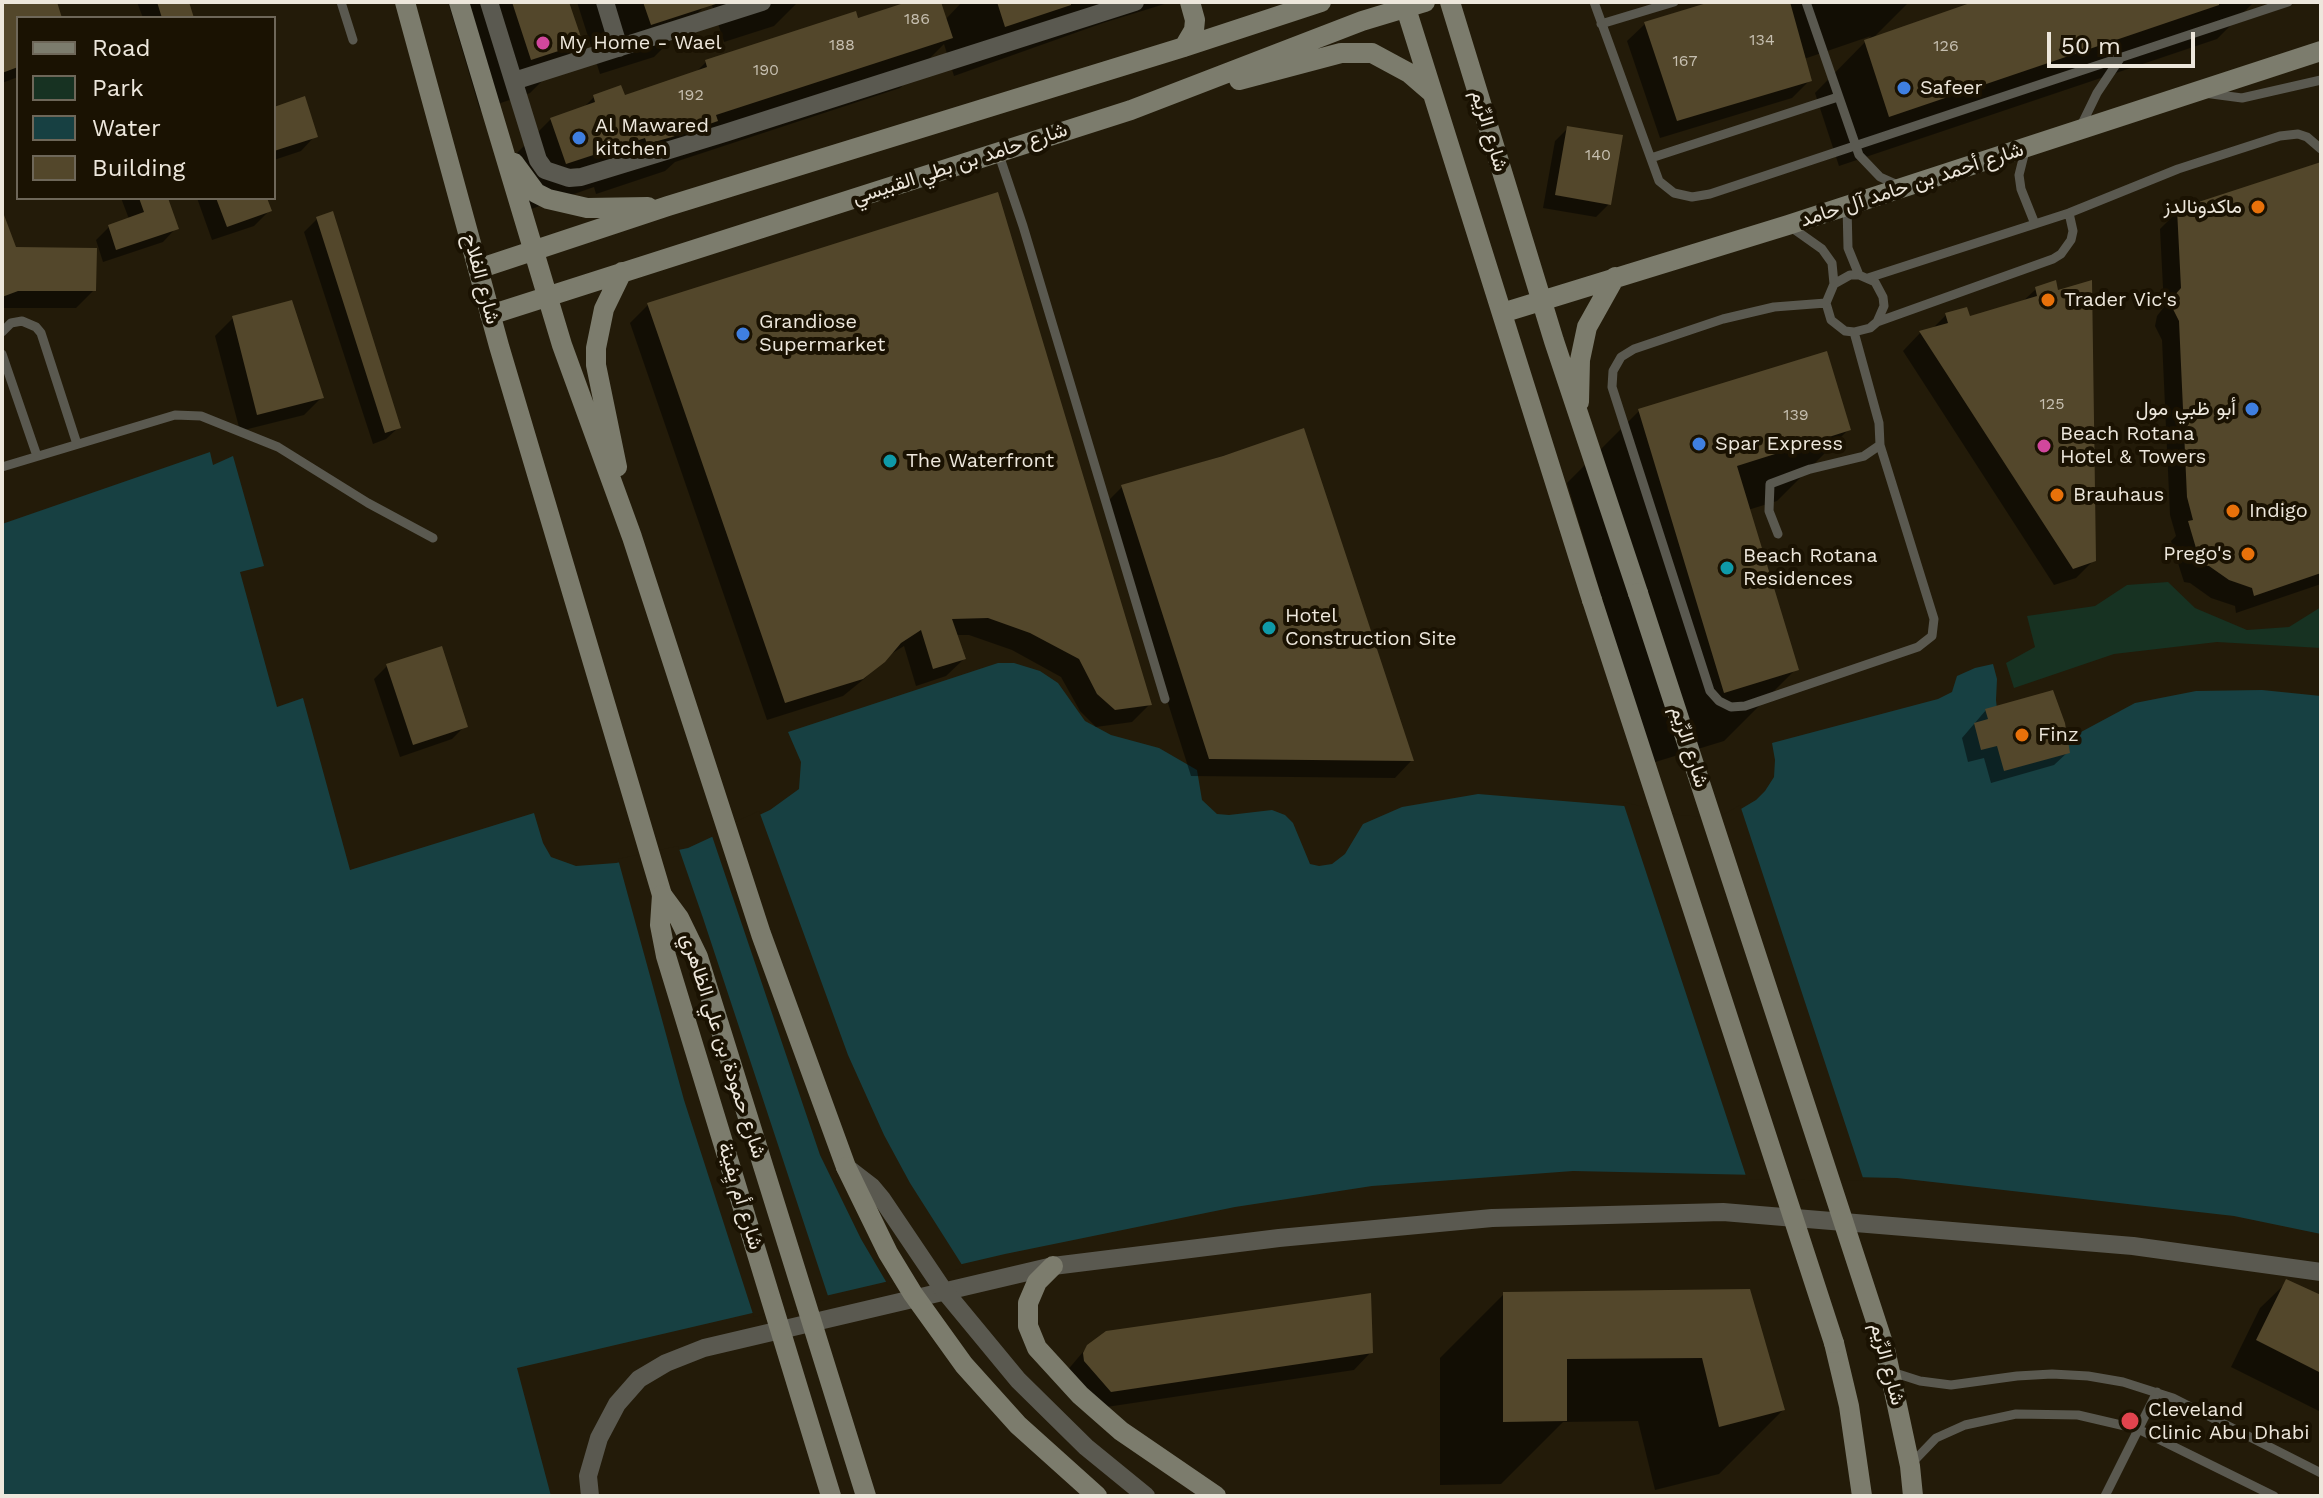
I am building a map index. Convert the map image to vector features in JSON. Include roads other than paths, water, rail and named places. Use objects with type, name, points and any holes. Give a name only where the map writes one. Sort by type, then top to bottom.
[{"type":"main road","name":"شارع الفلاح","points":[[405,2],[490,315],[560,554]]},
{"type":"main road","points":[[459,2],[562,345],[632,537],[761,934],[846,1167],[888,1253],[939,1333],[1018,1425],[1097,1496]]},
{"type":"main road","points":[[1184,47],[1194,30],[1195,20],[1190,2]]},
{"type":"main road","points":[[478,269],[668,206],[1184,47],[1285,8],[1321,2]]},
{"type":"main road","name":"شارع الرِّيم","points":[[1450,2],[1541,300],[1891,1372],[1913,1496]]},
{"type":"main road","name":"شارع الرِّيم","points":[[1411,4],[1434,95],[1592,600],[1834,1343],[1849,1406],[1862,1496]]},
{"type":"main road","name":"شارع حامد بن بطي القبيسي","points":[[490,315],[1131,110],[1411,4]]},
{"type":"main road","name":"شارع أحمد بن حامد آل حامد","points":[[1502,313],[1788,225],[2321,51]]},
{"type":"main road","points":[[1131,110],[1341,53],[1372,53],[1409,73],[1434,95]]},
{"type":"main road","points":[[505,151],[536,193],[548,199],[587,208],[668,206]]},
{"type":"main road","points":[[622,272],[599,326],[596,365],[632,537]]},
{"type":"main road","points":[[1579,418],[1580,360],[1587,327],[1615,277]]},
{"type":"main road","name":"شارع حمودة بن علي الظاهري","points":[[560,554],[662,895],[687,930],[698,957],[866,1496]]},
{"type":"main road","name":"شارع أم يِفينة","points":[[662,895],[660,925],[666,956],[831,1496]]},
{"type":"main road","points":[[1053,1266],[1037,1282],[1028,1303],[1027,1314],[1037,1348],[1080,1395],[1143,1447],[1216,1496]]},
{"type":"street","points":[[489,2],[538,160],[545,170],[557,176],[581,177],[1135,2]]},
{"type":"street","points":[[605,2],[619,48]]},
{"type":"street","points":[[514,81],[750,4]]},
{"type":"street","points":[[846,1167],[882,1199],[942,1288],[1018,1380],[1086,1447],[1146,1496]]},
{"type":"street","points":[[590,1496],[588,1476],[599,1438],[617,1404],[639,1379],[666,1363],[704,1348],[1053,1266],[1279,1238],[1492,1218],[1723,1212],[2133,1246],[2321,1272]]},
{"type":"street","points":[[788,1327],[840,1496]]},
{"type":"lane","points":[[341,2],[353,40]]},
{"type":"lane","points":[[1594,2],[1659,181],[1674,193],[1692,197],[1710,194],[2288,2]]},
{"type":"lane","points":[[1601,24],[1674,2]]},
{"type":"lane","points":[[1806,2],[1854,146],[1870,170],[1904,187]]},
{"type":"lane","points":[[2079,131],[2097,93],[2121,57]]},
{"type":"lane","points":[[2197,91],[2242,98],[2321,80]]},
{"type":"lane","points":[[1651,158],[1838,97]]},
{"type":"lane","points":[[1834,284],[1850,275],[1863,276],[2069,213],[2178,169],[2289,134],[2307,137],[2321,149]]},
{"type":"lane","points":[[2026,148],[2021,161],[2021,189],[2035,224]]},
{"type":"lane","points":[[998,152],[1165,699]]},
{"type":"lane","points":[[1847,206],[1848,248],[1863,276],[1875,282],[1883,297],[1884,306],[1877,322]]},
{"type":"lane","points":[[1788,225],[1828,256],[1834,270],[1834,284],[1826,303],[1831,320],[1845,331],[1854,332],[2053,259],[2071,240],[2069,213]]},
{"type":"lane","points":[[1826,303],[1774,307],[1723,319],[1627,352],[1613,371],[1612,387],[1708,684],[1719,701],[1731,707],[1745,706],[1918,647],[1932,636],[1934,619],[1880,445],[1879,423],[1854,332]]},
{"type":"lane","points":[[2,332],[11,323],[22,321],[36,327],[41,333],[77,444]]},
{"type":"lane","points":[[2,354],[37,456]]},
{"type":"lane","points":[[2,467],[175,415],[201,416],[278,447],[368,503],[433,538]]},
{"type":"lane","points":[[1778,534],[1769,511],[1770,484],[1810,469],[1864,456],[1880,445]]},
{"type":"lane","points":[[1891,1372],[1920,1381],[1951,1385],[2017,1376],[2088,1376],[2157,1392],[2321,1473]]},
{"type":"lane","points":[[2105,1496],[2157,1392]]},
{"type":"lane","points":[[1910,1466],[1926,1446],[1955,1428],[2016,1414],[2078,1415],[2138,1429],[2274,1496]]},
{"type":"water","points":[[210,452],[213,465],[233,456],[264,566],[240,572],[277,707],[303,698],[350,870],[534,813],[543,843],[551,857],[576,866],[616,863],[688,848],[770,810],[799,789],[801,762],[788,732],[998,663],[1014,663],[1040,671],[1058,683],[1085,721],[1111,735],[1159,748],[1197,770],[1202,800],[1217,814],[1272,810],[1285,815],[1293,823],[1310,864],[1319,866],[1332,864],[1345,854],[1363,824],[1402,807],[1478,794],[1624,806],[1678,819],[1719,822],[1756,800],[1765,791],[1774,777],[1772,743],[1938,699],[1952,692],[1957,676],[1993,664],[1997,679],[1998,719],[2050,742],[2081,732],[2135,703],[2196,691],[2262,690],[2321,696],[2321,1234],[2234,1216],[1897,1178],[1573,1171],[1372,1186],[1235,1207],[1005,1254],[517,1368],[551,1496],[2,1496],[2,524]]},
{"type":"place","name":"My Home - Wael","points":[[543,43]]},
{"type":"place","name":"Safeer","points":[[1904,88]]},
{"type":"place","name":"Al Mawared kitchen","points":[[579,138]]},
{"type":"place","name":"ماكدونالدز","points":[[2258,207]]},
{"type":"place","name":"Trader Vic's","points":[[2048,300]]},
{"type":"place","name":"Grandiose Supermarket","points":[[743,334]]},
{"type":"place","name":"أبو ظبي مول","points":[[2252,409]]},
{"type":"place","name":"Spar Express","points":[[1699,444]]},
{"type":"place","name":"Beach Rotana Hotel & Towers","points":[[2044,446]]},
{"type":"place","name":"The Waterfront","points":[[890,461]]},
{"type":"place","name":"Brauhaus","points":[[2057,495]]},
{"type":"place","name":"Indigo","points":[[2233,511]]},
{"type":"place","name":"Prego's","points":[[2248,554]]},
{"type":"place","name":"Beach Rotana Residences","points":[[1727,568]]},
{"type":"place","name":"Hotel Construction Site","points":[[1269,628]]},
{"type":"place","name":"Finz","points":[[2022,735]]},
{"type":"place","name":"Cleveland Clinic Abu Dhabi","points":[[2130,1421]]}]
